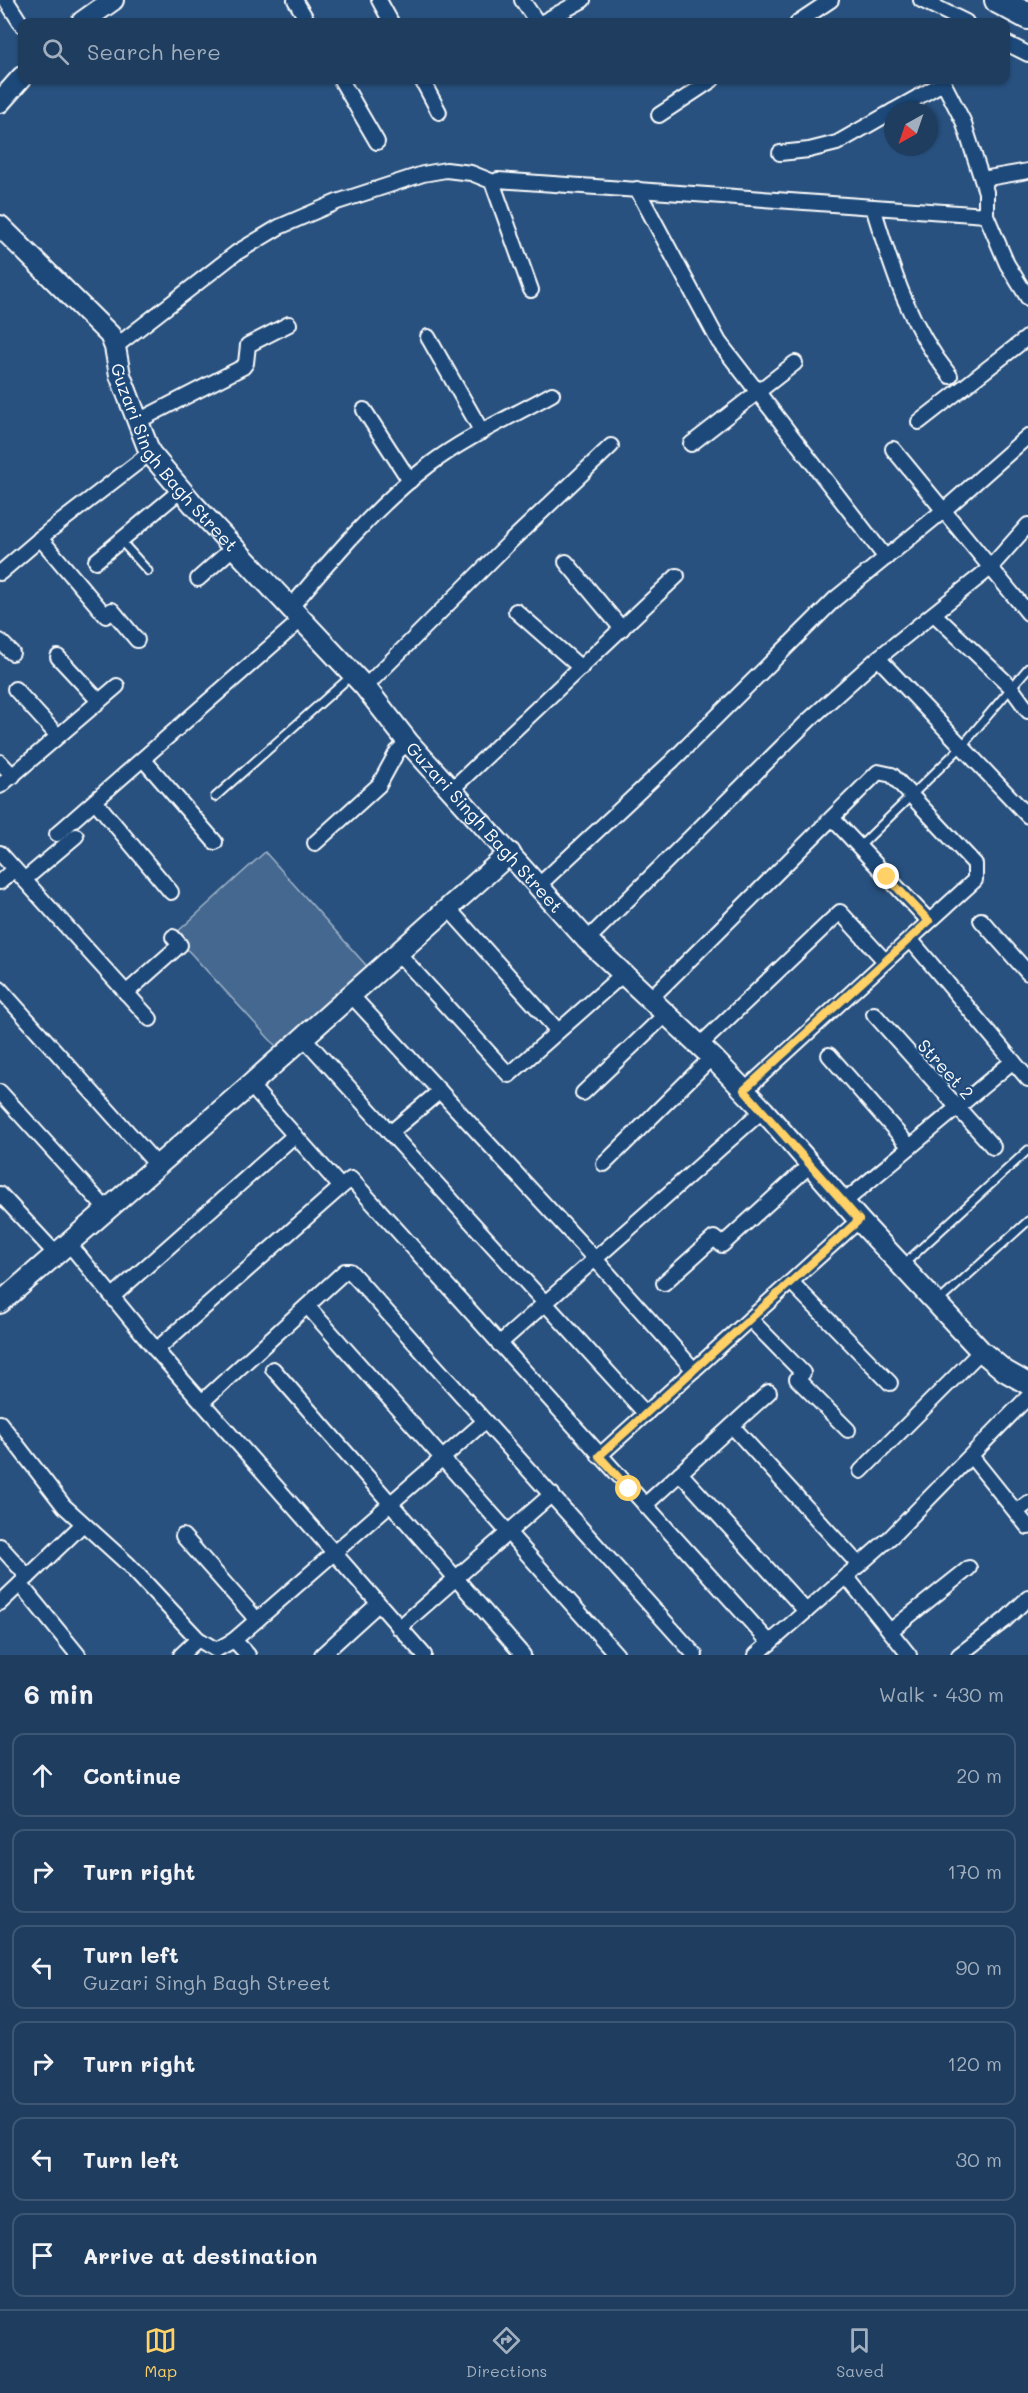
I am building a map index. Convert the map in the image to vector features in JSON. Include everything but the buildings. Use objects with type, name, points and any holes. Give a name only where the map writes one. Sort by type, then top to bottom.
[{"type":"highway","points":[[998,0],[1028,16]]},
{"type":"street","points":[[6,0],[18,19]]},
{"type":"street","points":[[88,18],[113,0]]},
{"type":"street","points":[[295,0],[306,18]]},
{"type":"street","points":[[379,0],[389,18]]},
{"type":"street","points":[[522,0],[534,18]]},
{"type":"street","points":[[550,18],[584,0]]},
{"type":"street","points":[[804,18],[831,0]]},
{"type":"street","points":[[921,0],[946,18]]},
{"type":"street","points":[[1010,45],[1028,54]]},
{"type":"street","points":[[0,102],[18,82]]},
{"type":"street","points":[[343,84],[377,142]]},
{"type":"street","points":[[424,84],[439,112]]},
{"type":"street","points":[[659,115],[706,84]]},
{"type":"street","points":[[908,102],[937,84]]},
{"type":"street","points":[[944,84],[963,121],[982,179],[986,192],[986,215],[1007,264],[1028,298]]},
{"type":"street","points":[[780,153],[809,150],[837,142],[884,116]]},
{"type":"street","points":[[116,347],[236,253],[279,227],[337,202],[423,174],[446,170],[471,173],[496,183]]},
{"type":"street","points":[[982,179],[1028,171]]},
{"type":"street","points":[[531,290],[494,187],[498,180],[986,215]]},
{"type":"street","points":[[637,189],[719,342],[756,393],[850,508],[886,558]]},
{"type":"street","points":[[873,207],[892,270],[913,323],[928,350],[950,376]]},
{"type":"street","name":"Guzari Singh Bagh Street","points":[[0,226],[110,335],[116,347],[120,375],[150,453],[181,490],[359,681],[408,742],[587,940],[706,1051],[744,1090],[859,1220],[981,1351],[1005,1371],[1028,1384]]},
{"type":"street","points":[[138,421],[243,367],[246,363],[248,345],[289,324]]},
{"type":"street","points":[[428,337],[482,432]]},
{"type":"street","points":[[920,422],[1028,337]]},
{"type":"street","points":[[692,444],[795,363]]},
{"type":"street","points":[[57,834],[143,759],[297,613],[333,557],[410,481],[456,447],[552,394]]},
{"type":"street","points":[[364,410],[410,481]]},
{"type":"street","points":[[538,886],[671,762],[835,599],[943,511],[1028,436]]},
{"type":"street","points":[[359,681],[611,446]]},
{"type":"street","points":[[893,449],[989,569],[1028,613]]},
{"type":"street","points":[[0,573],[40,538],[150,453]]},
{"type":"street","points":[[96,561],[181,490]]},
{"type":"street","points":[[587,940],[745,780],[879,658],[989,569],[1027,529]]},
{"type":"street","points":[[40,538],[106,616],[112,610],[137,640]]},
{"type":"street","points":[[198,579],[234,547]]},
{"type":"street","points":[[566,562],[622,629]]},
{"type":"street","points":[[451,790],[677,576]]},
{"type":"street","points":[[516,610],[580,668]]},
{"type":"street","points":[[935,615],[1010,686],[1028,711]]},
{"type":"street","points":[[0,641],[12,653]]},
{"type":"street","points":[[58,657],[99,701]]},
{"type":"street","points":[[879,658],[1028,816]]},
{"type":"street","points":[[0,786],[117,686]]},
{"type":"street","points":[[15,689],[58,736]]},
{"type":"street","points":[[315,843],[379,785],[397,752],[408,742]]},
{"type":"street","points":[[143,759],[215,842]]},
{"type":"street","points":[[0,762],[12,776]]},
{"type":"street","points":[[650,999],[878,772],[892,775],[975,864],[975,880],[744,1090]]},
{"type":"street","points":[[95,801],[171,892]]},
{"type":"street","points":[[832,818],[929,921]]},
{"type":"street","points":[[24,880],[76,836]]},
{"type":"street","points":[[0,853],[150,1019]]},
{"type":"street","points":[[2,1297],[66,1253],[107,1210],[510,853]]},
{"type":"street","points":[[0,882],[14,869]]},
{"type":"street","points":[[448,908],[558,1031]]},
{"type":"street","points":[[604,1164],[706,1051],[840,912],[885,962]]},
{"type":"street","points":[[981,920],[1028,973]]},
{"type":"street","points":[[126,993],[180,945],[172,937]]},
{"type":"street","points":[[910,939],[1028,1079]]},
{"type":"street","points":[[398,953],[509,1075],[623,974]]},
{"type":"street","points":[[0,989],[158,1166]]},
{"type":"street","points":[[351,995],[597,1260],[694,1370]]},
{"type":"street","points":[[583,1093],[666,1014]]},
{"type":"street","name":"Street 2","points":[[874,1014],[993,1147]]},
{"type":"street","points":[[303,1037],[646,1414]]},
{"type":"street","points":[[829,1056],[909,1147]]},
{"type":"street","points":[[844,1202],[1013,1061]]},
{"type":"street","points":[[250,1085],[341,1187]]},
{"type":"street","points":[[390,1133],[440,1090]]},
{"type":"street","points":[[0,1092],[107,1210]]},
{"type":"street","points":[[499,1344],[597,1260],[763,1110]]},
{"type":"street","points":[[114,1296],[295,1135]]},
{"type":"street","points":[[664,1283],[714,1238],[722,1245],[811,1164]]},
{"type":"street","points":[[156,1350],[351,1179],[599,1456],[770,1642]]},
{"type":"street","points":[[0,1194],[114,1296],[156,1350],[423,1655]]},
{"type":"street","points":[[599,1456],[859,1220]]},
{"type":"street","points":[[202,1402],[345,1271],[350,1271],[695,1655]]},
{"type":"street","points":[[791,1282],[890,1383]]},
{"type":"street","points":[[308,1307],[617,1655]]},
{"type":"street","points":[[750,1318],[803,1373],[797,1379],[848,1430]]},
{"type":"street","points":[[861,1471],[981,1351]]},
{"type":"street","points":[[273,1369],[523,1655]]},
{"type":"street","points":[[645,1505],[769,1392]]},
{"type":"street","points":[[756,1655],[892,1536],[1028,1397]]},
{"type":"street","points":[[2,1431],[82,1525],[128,1564],[198,1639],[216,1650],[234,1640],[485,1421]]},
{"type":"street","points":[[732,1426],[859,1565]]},
{"type":"street","points":[[971,1456],[1028,1527]]},
{"type":"street","points":[[680,1473],[806,1611]]},
{"type":"street","points":[[399,1628],[552,1494]]},
{"type":"street","points":[[1016,1512],[1028,1503]]},
{"type":"street","points":[[0,1603],[82,1525]]},
{"type":"street","points":[[183,1536],[257,1620]]},
{"type":"street","points":[[0,1546],[78,1655]]},
{"type":"street","points":[[890,1631],[969,1568]]},
{"type":"street","points":[[846,1576],[909,1655]]},
{"type":"street","points":[[959,1655],[1005,1620],[1028,1598]]},
{"type":"street","points":[[322,1655],[378,1604]]},
{"type":"street","points":[[181,1655],[198,1639]]},
{"type":"street","points":[[234,1640],[248,1655]]},
{"type":"lane","points":[[120,540],[148,571]]},
{"type":"lane","points":[[860,847],[962,746],[1010,686],[1028,668]]},
{"type":"lane","points":[[214,797],[359,681]]},
{"type":"lane","points":[[901,1266],[1028,1150]]},
{"type":"lane","points":[[936,1304],[1028,1221]]},
{"type":"shaded area","points":[[265,852],[373,973],[284,1055],[174,935]]},
{"type":"route","points":[[629,1489],[599,1456],[859,1220],[744,1090],[929,921],[887,877]]}]
